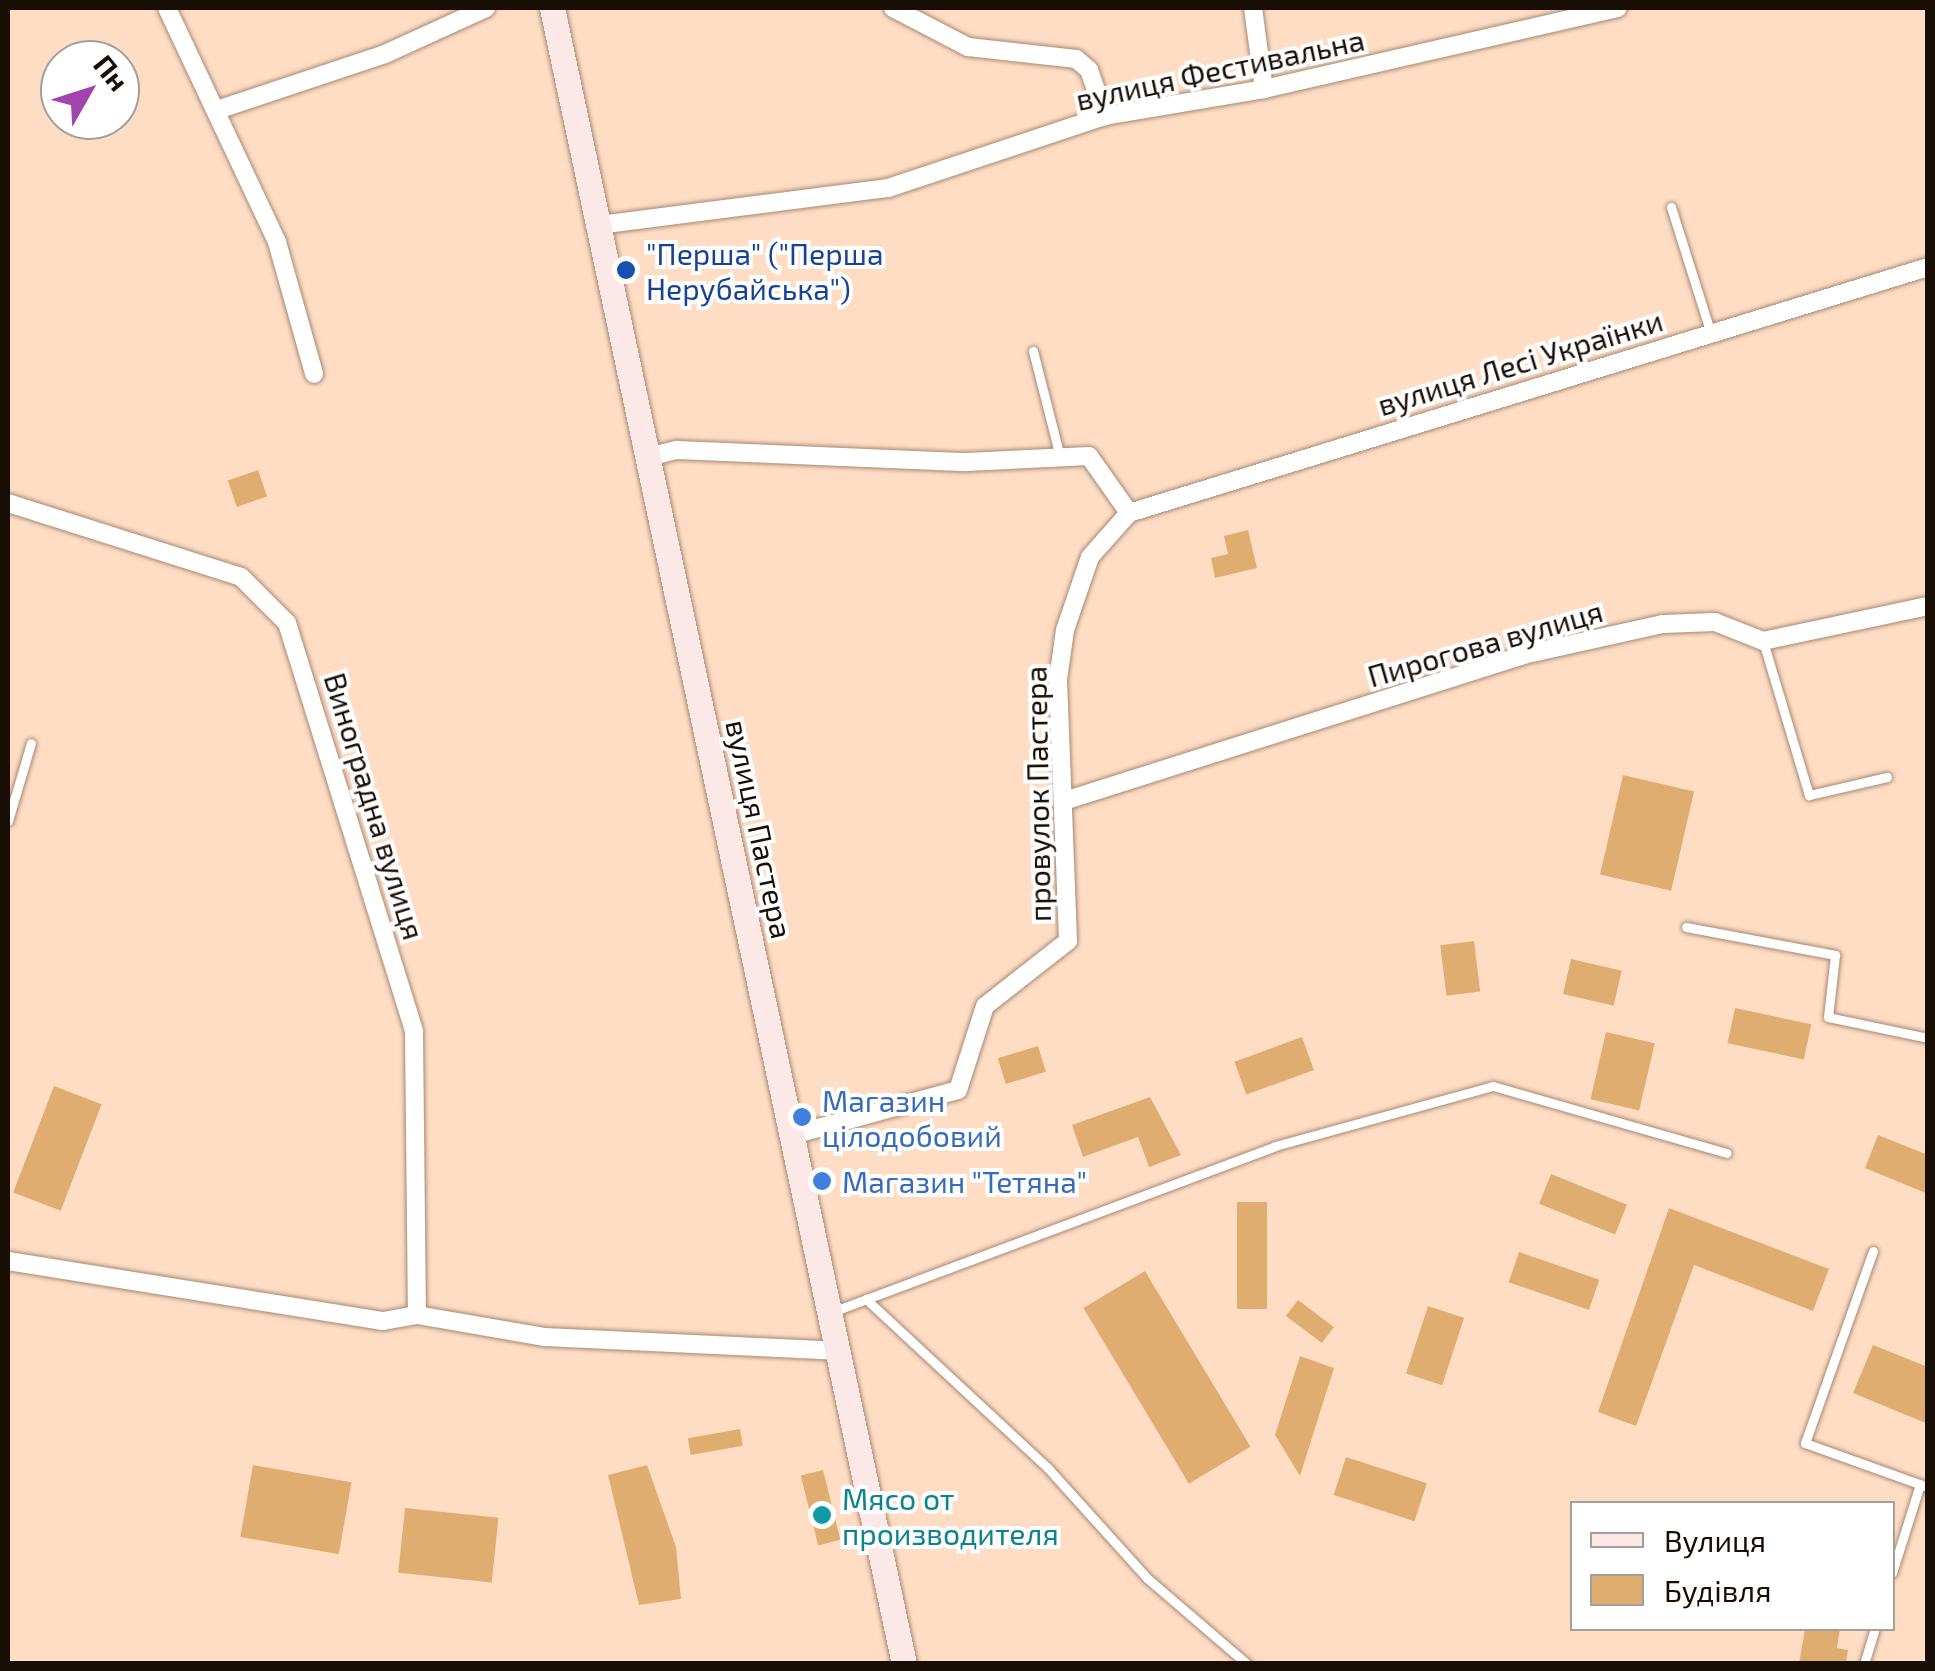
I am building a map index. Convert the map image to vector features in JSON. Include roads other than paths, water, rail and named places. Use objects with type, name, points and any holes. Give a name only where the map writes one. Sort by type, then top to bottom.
[{"type":"street","points":[[168,8],[277,242],[314,374]]},
{"type":"street","points":[[217,110],[386,54],[486,8]]},
{"type":"street","name":"вулиця Пастера","points":[[552,8],[904,1664]]},
{"type":"street","points":[[893,8],[968,47],[1076,60],[1089,70],[1106,116]]},
{"type":"street","points":[[1253,8],[1264,89]]},
{"type":"street","name":"вулиця Фестивальна","points":[[598,225],[888,188],[1106,116],[1264,89],[1618,8]]},
{"type":"street","name":"вулиця Лесі Українки","points":[[1129,512],[1928,267]]},
{"type":"street","points":[[648,456],[781,450],[968,462],[1060,457],[1100,463],[1129,512]]},
{"type":"street","name":"Виноградна вулиця","points":[[8,503],[241,577],[287,623],[414,1032],[417,1315]]},
{"type":"street","name":"провулок Пастера","points":[[792,1135],[958,1090],[985,1006],[1068,941],[1058,680],[1072,592],[1090,556],[1129,512]]},
{"type":"street","points":[[1763,642],[1928,606]]},
{"type":"street","name":"Пирогова вулиця","points":[[1064,801],[1540,651],[1680,623],[1716,622],[1763,642]]},
{"type":"street","points":[[8,1261],[382,1321],[417,1315],[545,1337],[735,1352],[838,1351]]},
{"type":"lane","points":[[1671,207],[1710,332]]},
{"type":"lane","points":[[1033,351],[1060,457]]},
{"type":"lane","points":[[1763,642],[1809,795],[1887,777]]},
{"type":"lane","points":[[8,821],[32,742]]},
{"type":"lane","points":[[1686,926],[1834,955],[1828,1016],[1928,1038]]},
{"type":"lane","points":[[829,1312],[1275,1146],[1494,1086],[1727,1153]]},
{"type":"lane","points":[[1873,1251],[1805,1443],[1924,1486],[1895,1564]]},
{"type":"lane","points":[[866,1299],[1047,1467],[1147,1578],[1247,1664]]},
{"type":"lane","points":[[1864,1664],[1874,1631]]},
{"type":"place","name":"\"Перша\" (\"Перша Нерубайська\")","points":[[626,270]]},
{"type":"place","name":"Магазин цілодобовий","points":[[802,1117]]},
{"type":"place","name":"Магазин \"Тетяна\"","points":[[822,1181]]},
{"type":"place","name":"Мясо от производителя","points":[[822,1515]]}]
